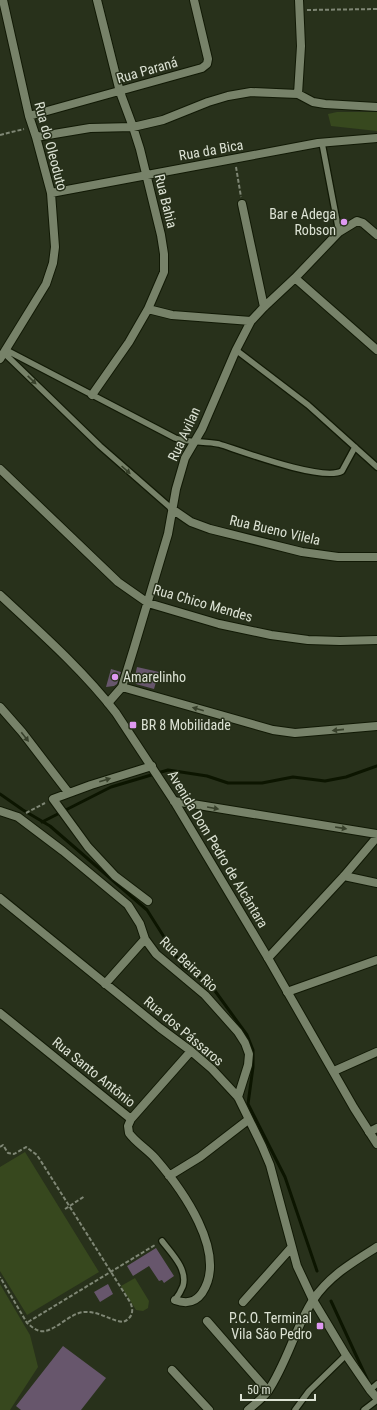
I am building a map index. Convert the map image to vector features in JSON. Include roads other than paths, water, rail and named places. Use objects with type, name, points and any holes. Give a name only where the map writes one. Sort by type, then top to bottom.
[{"type":"street","name":"Rua do Oleoduto","points":[[3,0],[29,116],[51,193],[55,247],[54,263],[46,284],[3,354]]},
{"type":"street","name":"Rua Bahia","points":[[92,395],[129,342],[148,309],[164,272],[164,254],[161,235],[146,175],[133,127],[120,92],[96,0]]},
{"type":"street","name":"Rua Paraná","points":[[29,116],[120,92],[202,68],[207,64],[207,53],[194,0]]},
{"type":"street","points":[[298,94],[302,46],[299,0]]},
{"type":"street","points":[[36,137],[90,128],[133,127],[163,120],[208,102],[228,96],[251,92],[298,94],[313,102],[325,104],[377,107]]},
{"type":"street","name":"Rua da Bica","points":[[51,193],[322,143],[377,138]]},
{"type":"street","points":[[242,204],[264,307]]},
{"type":"street","name":"Rua Avilan","points":[[108,703],[122,687],[168,534],[176,489],[185,458],[202,429],[236,350],[251,321],[339,232],[357,221],[363,223],[377,235]]},
{"type":"street","points":[[295,278],[377,350]]},
{"type":"street","points":[[148,309],[172,315],[251,321]]},
{"type":"street","name":"Rua Chico Mendes","points":[[0,469],[118,582],[148,603],[218,624],[271,635],[308,640],[377,640]]},
{"type":"street","name":"Rua Bueno Vilela","points":[[172,509],[191,522],[210,529],[302,552],[338,557],[377,558]]},
{"type":"street","name":"Avenida Dom Pedro de Alcântara","points":[[0,595],[71,664],[108,703],[154,769],[268,958],[354,1108],[373,1130],[377,1144]]},
{"type":"street","points":[[122,687],[273,730],[295,733],[377,726]]},
{"type":"street","points":[[0,707],[22,732],[68,792]]},
{"type":"street","points":[[148,900],[115,876],[88,847],[53,801],[68,792],[154,769]]},
{"type":"street","points":[[174,801],[377,834]]},
{"type":"street","name":"Rua Beira Rio","points":[[0,811],[18,817],[63,851],[128,905],[140,924],[145,939],[156,954],[205,995],[238,1032],[245,1043],[249,1054],[248,1065],[238,1097]]},
{"type":"street","points":[[268,958],[344,876],[377,837]]},
{"type":"street","points":[[344,876],[377,883]]},
{"type":"street","name":"Rua dos Pássaros","points":[[0,898],[105,984],[191,1051],[212,1069],[238,1097],[270,1165],[297,1266],[313,1300],[346,1355],[377,1399]]},
{"type":"street","points":[[105,984],[145,939]]},
{"type":"street","points":[[287,992],[377,960]]},
{"type":"street","name":"Rua Santo Antônio","points":[[0,1013],[131,1119],[128,1126],[129,1133],[154,1157],[170,1176]]},
{"type":"street","points":[[131,1119],[191,1051]]},
{"type":"street","points":[[334,1071],[377,1052]]},
{"type":"street","points":[[175,1300],[188,1303],[200,1296],[209,1275],[210,1258],[206,1240],[199,1223],[170,1176],[200,1157],[248,1120]]},
{"type":"street","points":[[243,1302],[291,1248]]},
{"type":"street","points":[[248,1410],[268,1391],[276,1379],[303,1317],[321,1289],[342,1270],[377,1248]]},
{"type":"street","points":[[207,1321],[268,1391]]},
{"type":"street","points":[[172,1370],[209,1410]]},
{"type":"lane","points":[[322,143],[339,232]]},
{"type":"lane","points":[[236,350],[308,405],[377,467]]},
{"type":"lane","points":[[3,354],[92,395],[183,441],[219,444],[312,472],[334,474],[342,471],[355,447]]},
{"type":"lane","points":[[3,354],[100,446],[172,509]]},
{"type":"lane","points":[[162,1241],[175,1259],[183,1275],[183,1286],[175,1300]]},
{"type":"lane","points":[[294,1410],[309,1391],[346,1355]]},
{"type":"lane","points":[[370,1390],[377,1384]]},
{"type":"lane","points":[[364,1410],[377,1399]]},
{"type":"waterway","points":[[42,822],[111,787],[168,770],[207,776],[228,783],[262,783],[293,777],[325,781],[346,777],[377,766]]},
{"type":"waterway","points":[[0,794],[50,826],[147,910],[183,967],[210,984],[247,1035],[253,1050],[253,1067],[248,1104],[285,1177],[317,1271]]},
{"type":"waterway","points":[[331,1301],[367,1379]]},
{"type":"place","name":"Bar e Adega Robson","points":[[344,222]]},
{"type":"place","name":"Amarelinho","points":[[115,677]]},
{"type":"place","name":"BR 8 Mobilidade","points":[[133,725]]},
{"type":"place","name":"P.C.O. Terminal Vila São Pedro","points":[[320,1326]]}]
